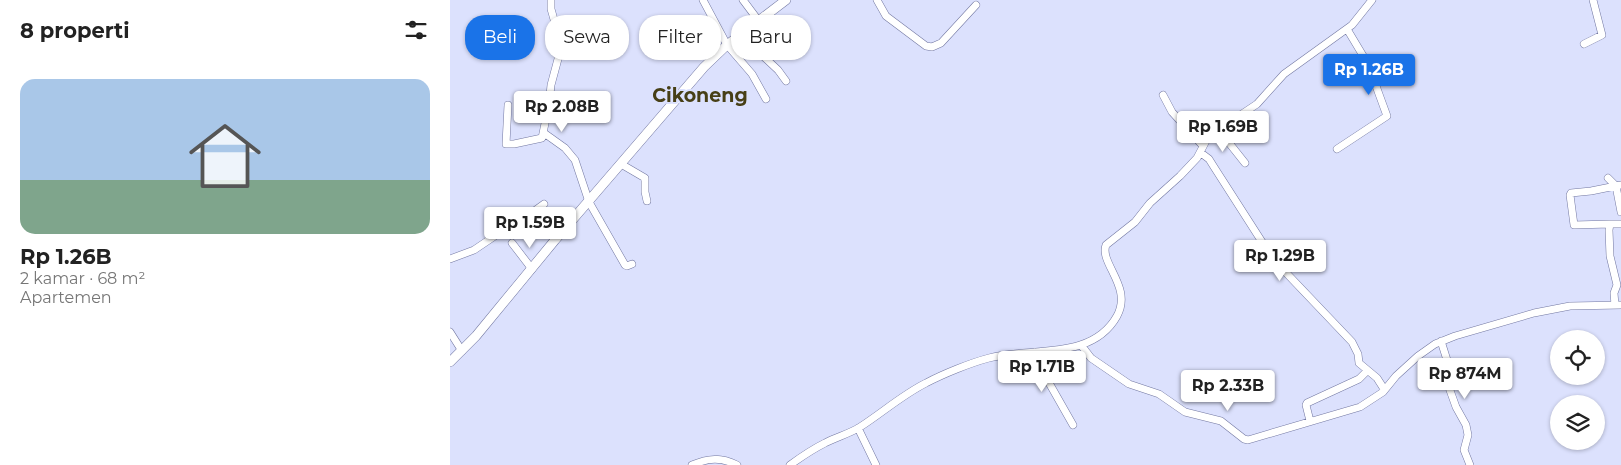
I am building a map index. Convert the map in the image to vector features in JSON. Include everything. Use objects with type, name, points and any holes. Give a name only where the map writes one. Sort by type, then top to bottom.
[{"type":"main road","points":[[765,15],[786,0]]},
{"type":"main road","points":[[450,362],[462,351],[704,67],[731,42]]},
{"type":"street","points":[[508,105],[506,144],[540,139],[544,133],[558,59],[558,30],[551,9],[551,0]]},
{"type":"street","points":[[703,0],[727,45],[752,74],[766,99]]},
{"type":"street","points":[[744,0],[757,15]]},
{"type":"street","points":[[877,0],[886,16],[920,41],[932,47],[941,43],[976,5]]},
{"type":"street","points":[[790,465],[823,444],[858,428],[926,383],[952,372],[987,358],[1004,354],[1047,352],[1090,342],[1112,324],[1120,309],[1120,290],[1105,253],[1106,245],[1135,222],[1150,203],[1180,176],[1202,150],[1207,139],[1218,129],[1257,104],[1284,74],[1347,29],[1357,20],[1372,0]]},
{"type":"street","points":[[1584,44],[1602,35],[1593,0]]},
{"type":"street","points":[[1337,149],[1387,116],[1368,64],[1347,29]]},
{"type":"street","points":[[767,60],[786,80]]},
{"type":"street","points":[[1163,94],[1172,112],[1209,159],[1273,259],[1348,336],[1358,354],[1358,361],[1376,378],[1384,389]]},
{"type":"street","points":[[1218,129],[1245,163]]},
{"type":"street","points":[[544,133],[565,148],[575,160],[589,202],[625,265],[632,264]]},
{"type":"street","points":[[621,164],[646,178],[645,192],[647,201]]},
{"type":"street","points":[[1608,178],[1619,185]]},
{"type":"street","points":[[1619,185],[1621,212]]},
{"type":"street","points":[[1619,185],[1571,193],[1570,195],[1574,225],[1621,224]]},
{"type":"street","points":[[450,259],[478,247],[508,228],[509,222],[526,217],[544,204]]},
{"type":"street","points":[[1081,345],[1091,358],[1129,384],[1159,394],[1186,412],[1208,416],[1221,421],[1246,440],[1360,407],[1383,392],[1418,356],[1441,341],[1552,309],[1570,306],[1618,305],[1614,293],[1617,285],[1610,256],[1608,230],[1610,224]]},
{"type":"street","points":[[512,243],[532,269]]},
{"type":"street","points":[[450,332],[462,351]]},
{"type":"street","points":[[1441,341],[1447,360],[1442,368],[1454,402],[1466,425],[1468,435],[1464,450],[1470,465]]},
{"type":"street","points":[[1034,352],[1039,368],[1047,378],[1073,425]]},
{"type":"street","points":[[1310,421],[1306,403],[1359,379],[1367,371]]},
{"type":"street","points":[[858,428],[876,465]]},
{"type":"street","points":[[692,465],[703,460],[716,459],[728,460],[737,465]]},
{"type":"district","name":"Cikoneng","points":[[700,95]]}]
